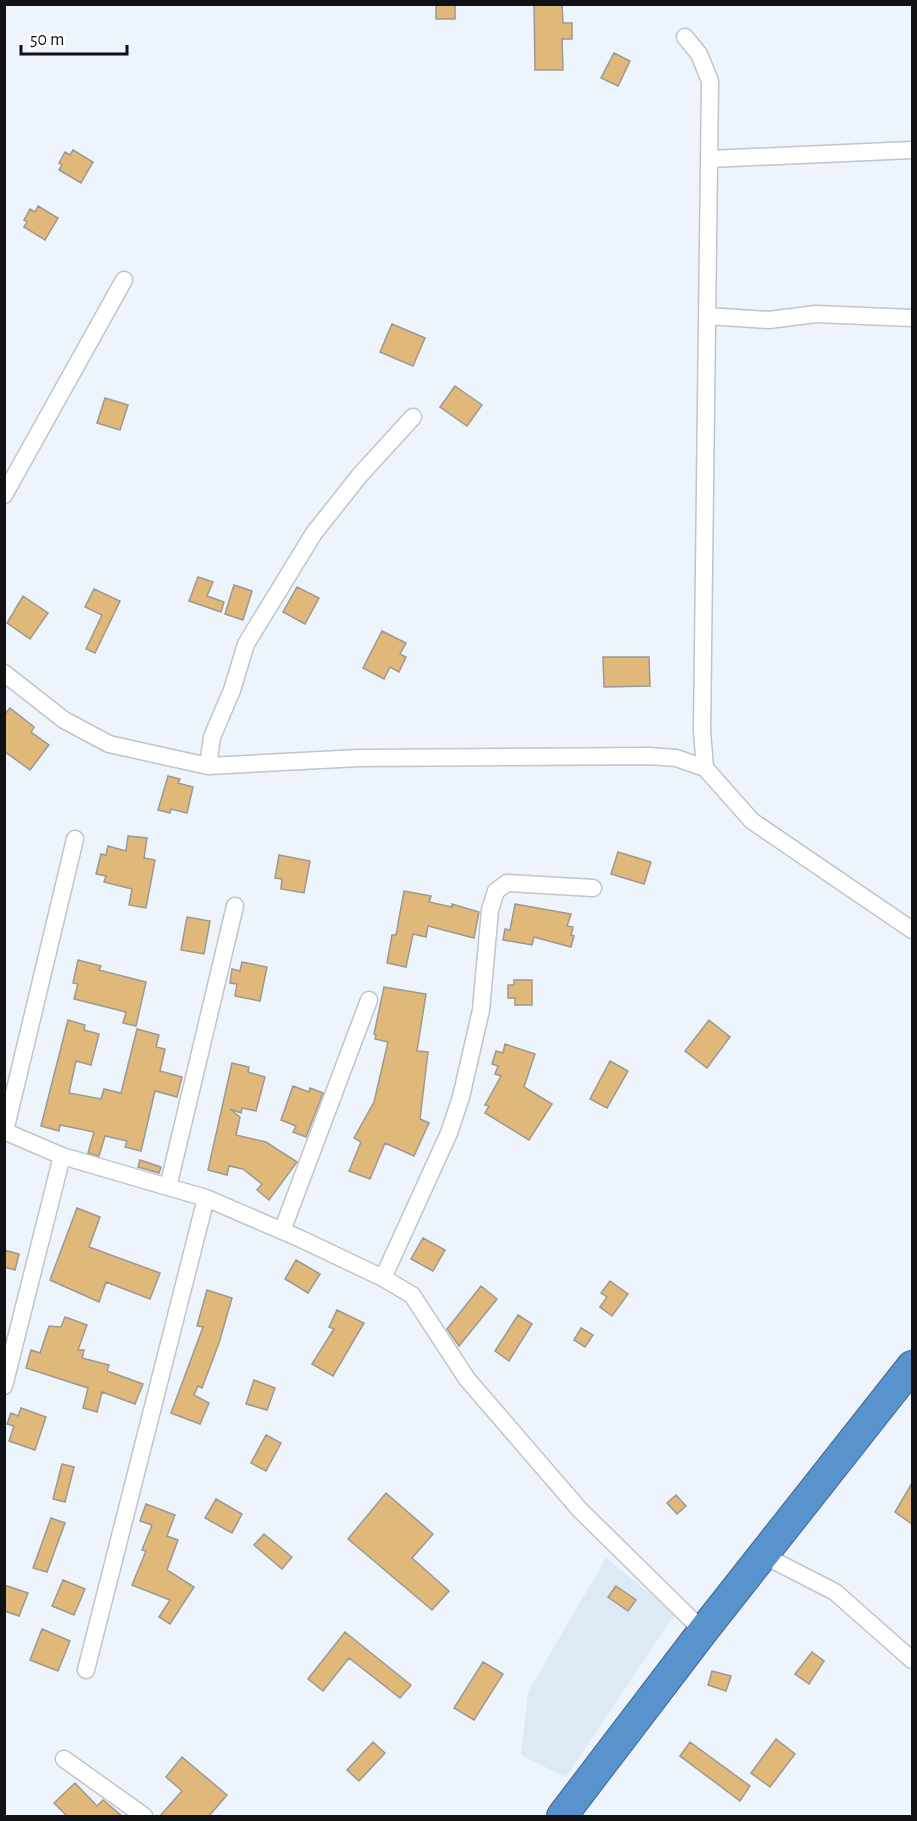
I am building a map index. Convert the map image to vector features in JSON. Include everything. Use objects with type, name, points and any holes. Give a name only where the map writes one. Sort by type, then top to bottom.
[{"type":"highway","points":[[562,1816],[703,1631],[912,1366]]},
{"type":"street","points":[[685,37],[699,54],[710,81],[702,731],[705,768]]},
{"type":"street","points":[[709,159],[912,150]]},
{"type":"street","points":[[4,495],[124,280]]},
{"type":"street","points":[[707,316],[769,320],[816,314],[912,318]]},
{"type":"street","points":[[208,766],[212,737],[232,690],[246,644],[314,533],[360,475],[413,417]]},
{"type":"street","points":[[4,674],[64,720],[109,744],[208,766],[359,758],[649,756],[676,758],[705,768],[752,821],[912,930]]},
{"type":"street","points":[[75,839],[5,1131],[62,1156],[206,1198],[383,1278],[412,1295],[467,1379],[565,1493],[703,1631]]},
{"type":"street","points":[[383,1278],[449,1133],[461,1097],[481,1010],[490,910],[496,891],[507,883],[593,888]]},
{"type":"street","points":[[168,1187],[235,906]]},
{"type":"street","points":[[282,1231],[369,1000]]},
{"type":"street","points":[[4,1386],[62,1156]]},
{"type":"street","points":[[86,1670],[206,1198]]},
{"type":"street","points":[[763,1555],[835,1592],[912,1660]]},
{"type":"street","points":[[64,1759],[144,1816]]},
{"type":"shaded area","points":[[606,1558],[675,1614],[566,1777],[521,1755],[528,1692]]},
{"type":"building","points":[[436,4],[455,4],[455,19],[436,19]]},
{"type":"building","points":[[534,4],[562,4],[563,23],[572,23],[572,39],[562,39],[563,70],[535,70]]},
{"type":"building","points":[[614,53],[630,61],[618,86],[601,78]]},
{"type":"building","points":[[73,150],[93,162],[81,183],[59,170],[62,165],[59,163],[65,152],[70,155]]},
{"type":"building","points":[[38,206],[58,218],[45,240],[24,227],[27,222],[24,220],[30,209],[35,212]]},
{"type":"building","points":[[392,324],[425,338],[413,366],[380,352]]},
{"type":"building","points":[[455,386],[482,405],[467,426],[440,407]]},
{"type":"building","points":[[105,398],[128,405],[120,430],[97,423]]},
{"type":"building","points":[[198,577],[213,582],[207,596],[224,602],[221,612],[189,601]]},
{"type":"building","points":[[234,585],[252,591],[243,620],[225,614]]},
{"type":"building","points":[[297,587],[319,598],[305,624],[283,612]]},
{"type":"building","points":[[94,589],[120,601],[95,653],[86,649],[102,615],[85,607]]},
{"type":"building","points":[[23,596],[48,613],[30,639],[7,623]]},
{"type":"building","points":[[382,631],[406,643],[400,654],[406,657],[399,672],[390,667],[384,679],[363,668]]},
{"type":"building","points":[[603,657],[649,657],[650,686],[604,687]]},
{"type":"building","points":[[10,708],[34,727],[31,732],[49,745],[30,770],[4,751],[4,715]]},
{"type":"building","points":[[168,776],[180,779],[178,783],[193,787],[187,813],[171,809],[170,813],[158,810]]},
{"type":"building","points":[[128,836],[147,838],[144,858],[155,860],[146,908],[129,905],[132,889],[104,882],[106,876],[96,874],[101,854],[106,855],[108,846],[126,851]]},
{"type":"building","points":[[618,852],[651,862],[644,884],[611,874]]},
{"type":"building","points":[[279,855],[310,861],[304,893],[281,889],[282,879],[275,878]]},
{"type":"building","points":[[404,891],[431,896],[429,902],[452,907],[452,904],[479,912],[474,938],[428,926],[426,937],[413,934],[406,967],[387,963],[392,935],[396,935]]},
{"type":"building","points":[[515,904],[571,914],[567,926],[573,927],[571,935],[574,936],[571,947],[534,937],[532,945],[503,940],[505,929],[510,930]]},
{"type":"building","points":[[187,917],[210,921],[204,954],[181,950]]},
{"type":"building","points":[[78,960],[101,966],[99,970],[146,982],[136,1026],[123,1023],[126,1012],[74,999],[78,984],[73,983]]},
{"type":"building","points":[[242,962],[267,967],[260,1001],[235,996],[237,984],[230,983],[232,969],[240,971]]},
{"type":"building","points":[[514,980],[532,980],[532,1005],[515,1005],[515,998],[508,998],[508,985],[514,985]]},
{"type":"building","points":[[384,987],[426,994],[417,1051],[428,1052],[420,1119],[429,1123],[414,1156],[385,1143],[370,1179],[349,1171],[361,1142],[354,1138],[374,1102],[388,1042],[375,1039],[374,1034]]},
{"type":"building","points":[[68,1020],[85,1025],[84,1030],[99,1034],[91,1065],[76,1061],[69,1093],[101,1099],[104,1089],[121,1093],[137,1029],[159,1035],[156,1047],[165,1049],[160,1071],[182,1077],[177,1097],[155,1091],[141,1151],[125,1147],[127,1141],[105,1136],[99,1156],[88,1153],[94,1132],[60,1125],[59,1131],[41,1126]]},
{"type":"building","points":[[709,1020],[730,1037],[707,1068],[685,1051]]},
{"type":"building","points":[[505,1044],[535,1054],[524,1087],[552,1104],[529,1140],[485,1113],[489,1106],[485,1105],[501,1076],[495,1074],[498,1066],[492,1064],[496,1051],[503,1053]]},
{"type":"building","points":[[610,1061],[628,1071],[607,1108],[590,1099]]},
{"type":"building","points":[[232,1063],[249,1067],[248,1072],[265,1077],[256,1111],[242,1108],[241,1113],[230,1109],[240,1117],[236,1135],[266,1142],[297,1162],[269,1200],[257,1190],[262,1184],[243,1169],[229,1166],[227,1175],[208,1170]]},
{"type":"building","points":[[293,1086],[309,1092],[310,1088],[323,1093],[306,1137],[293,1132],[296,1126],[281,1120]]},
{"type":"building","points":[[140,1160],[161,1167],[159,1173],[138,1167]]},
{"type":"building","points":[[77,1208],[100,1217],[89,1247],[160,1273],[150,1299],[106,1282],[99,1302],[50,1280]]},
{"type":"building","points":[[423,1238],[445,1250],[433,1271],[411,1259]]},
{"type":"building","points":[[4,1250],[19,1254],[15,1270],[4,1267]]},
{"type":"building","points":[[296,1260],[320,1274],[308,1293],[285,1279]]},
{"type":"building","points":[[610,1281],[628,1294],[612,1316],[600,1307],[607,1297],[601,1293]]},
{"type":"building","points":[[481,1286],[497,1299],[459,1346],[447,1329]]},
{"type":"building","points":[[207,1290],[232,1298],[219,1343],[202,1388],[198,1386],[194,1395],[209,1403],[200,1424],[171,1413],[203,1327],[197,1326]]},
{"type":"building","points":[[337,1310],[364,1323],[333,1376],[312,1364],[334,1329],[329,1327]]},
{"type":"building","points":[[518,1315],[532,1324],[509,1361],[495,1351]]},
{"type":"building","points":[[65,1317],[87,1325],[78,1350],[84,1350],[82,1358],[109,1365],[107,1371],[143,1384],[135,1404],[102,1392],[97,1412],[83,1408],[88,1388],[26,1368],[31,1350],[40,1353],[49,1326],[61,1327]]},
{"type":"building","points":[[581,1328],[593,1335],[585,1347],[574,1340]]},
{"type":"building","points":[[254,1380],[275,1388],[267,1410],[246,1404]]},
{"type":"building","points":[[21,1408],[46,1417],[35,1450],[9,1441],[14,1426],[7,1424],[11,1413],[18,1416]]},
{"type":"building","points":[[266,1435],[281,1443],[266,1471],[251,1463]]},
{"type":"building","points":[[62,1464],[74,1467],[65,1502],[53,1499]]},
{"type":"building","points":[[912,1483],[912,1524],[895,1512]]},
{"type":"building","points":[[386,1493],[433,1534],[412,1558],[449,1591],[432,1610],[348,1539]]},
{"type":"building","points":[[676,1495],[686,1506],[677,1514],[667,1503]]},
{"type":"building","points":[[216,1499],[242,1514],[232,1533],[205,1518]]},
{"type":"building","points":[[146,1504],[175,1515],[167,1536],[178,1540],[167,1570],[194,1587],[170,1624],[159,1617],[170,1600],[132,1585],[146,1551],[142,1550],[152,1525],[140,1521]]},
{"type":"building","points":[[51,1518],[65,1523],[47,1572],[33,1568]]},
{"type":"building","points":[[264,1534],[292,1557],[282,1569],[254,1545]]},
{"type":"building","points":[[63,1580],[85,1589],[74,1615],[52,1606]]},
{"type":"building","points":[[4,1585],[28,1593],[19,1616],[4,1611]]},
{"type":"building","points":[[616,1586],[636,1600],[628,1611],[608,1597]]},
{"type":"building","points":[[42,1629],[70,1641],[58,1671],[30,1660]]},
{"type":"building","points":[[345,1632],[411,1685],[400,1698],[349,1658],[323,1691],[308,1679]]},
{"type":"building","points":[[812,1652],[824,1661],[809,1684],[795,1674]]},
{"type":"building","points":[[483,1662],[503,1674],[474,1720],[454,1708]]},
{"type":"building","points":[[712,1671],[731,1676],[726,1691],[708,1685]]},
{"type":"building","points":[[776,1739],[795,1754],[770,1787],[751,1773]]},
{"type":"building","points":[[373,1742],[385,1753],[359,1781],[347,1770]]},
{"type":"building","points":[[690,1742],[750,1786],[740,1801],[680,1756]]},
{"type":"building","points":[[182,1757],[227,1795],[209,1816],[160,1816],[182,1791],[166,1777]]},
{"type":"building","points":[[75,1783],[97,1806],[103,1800],[122,1816],[67,1816],[54,1803]]}]
